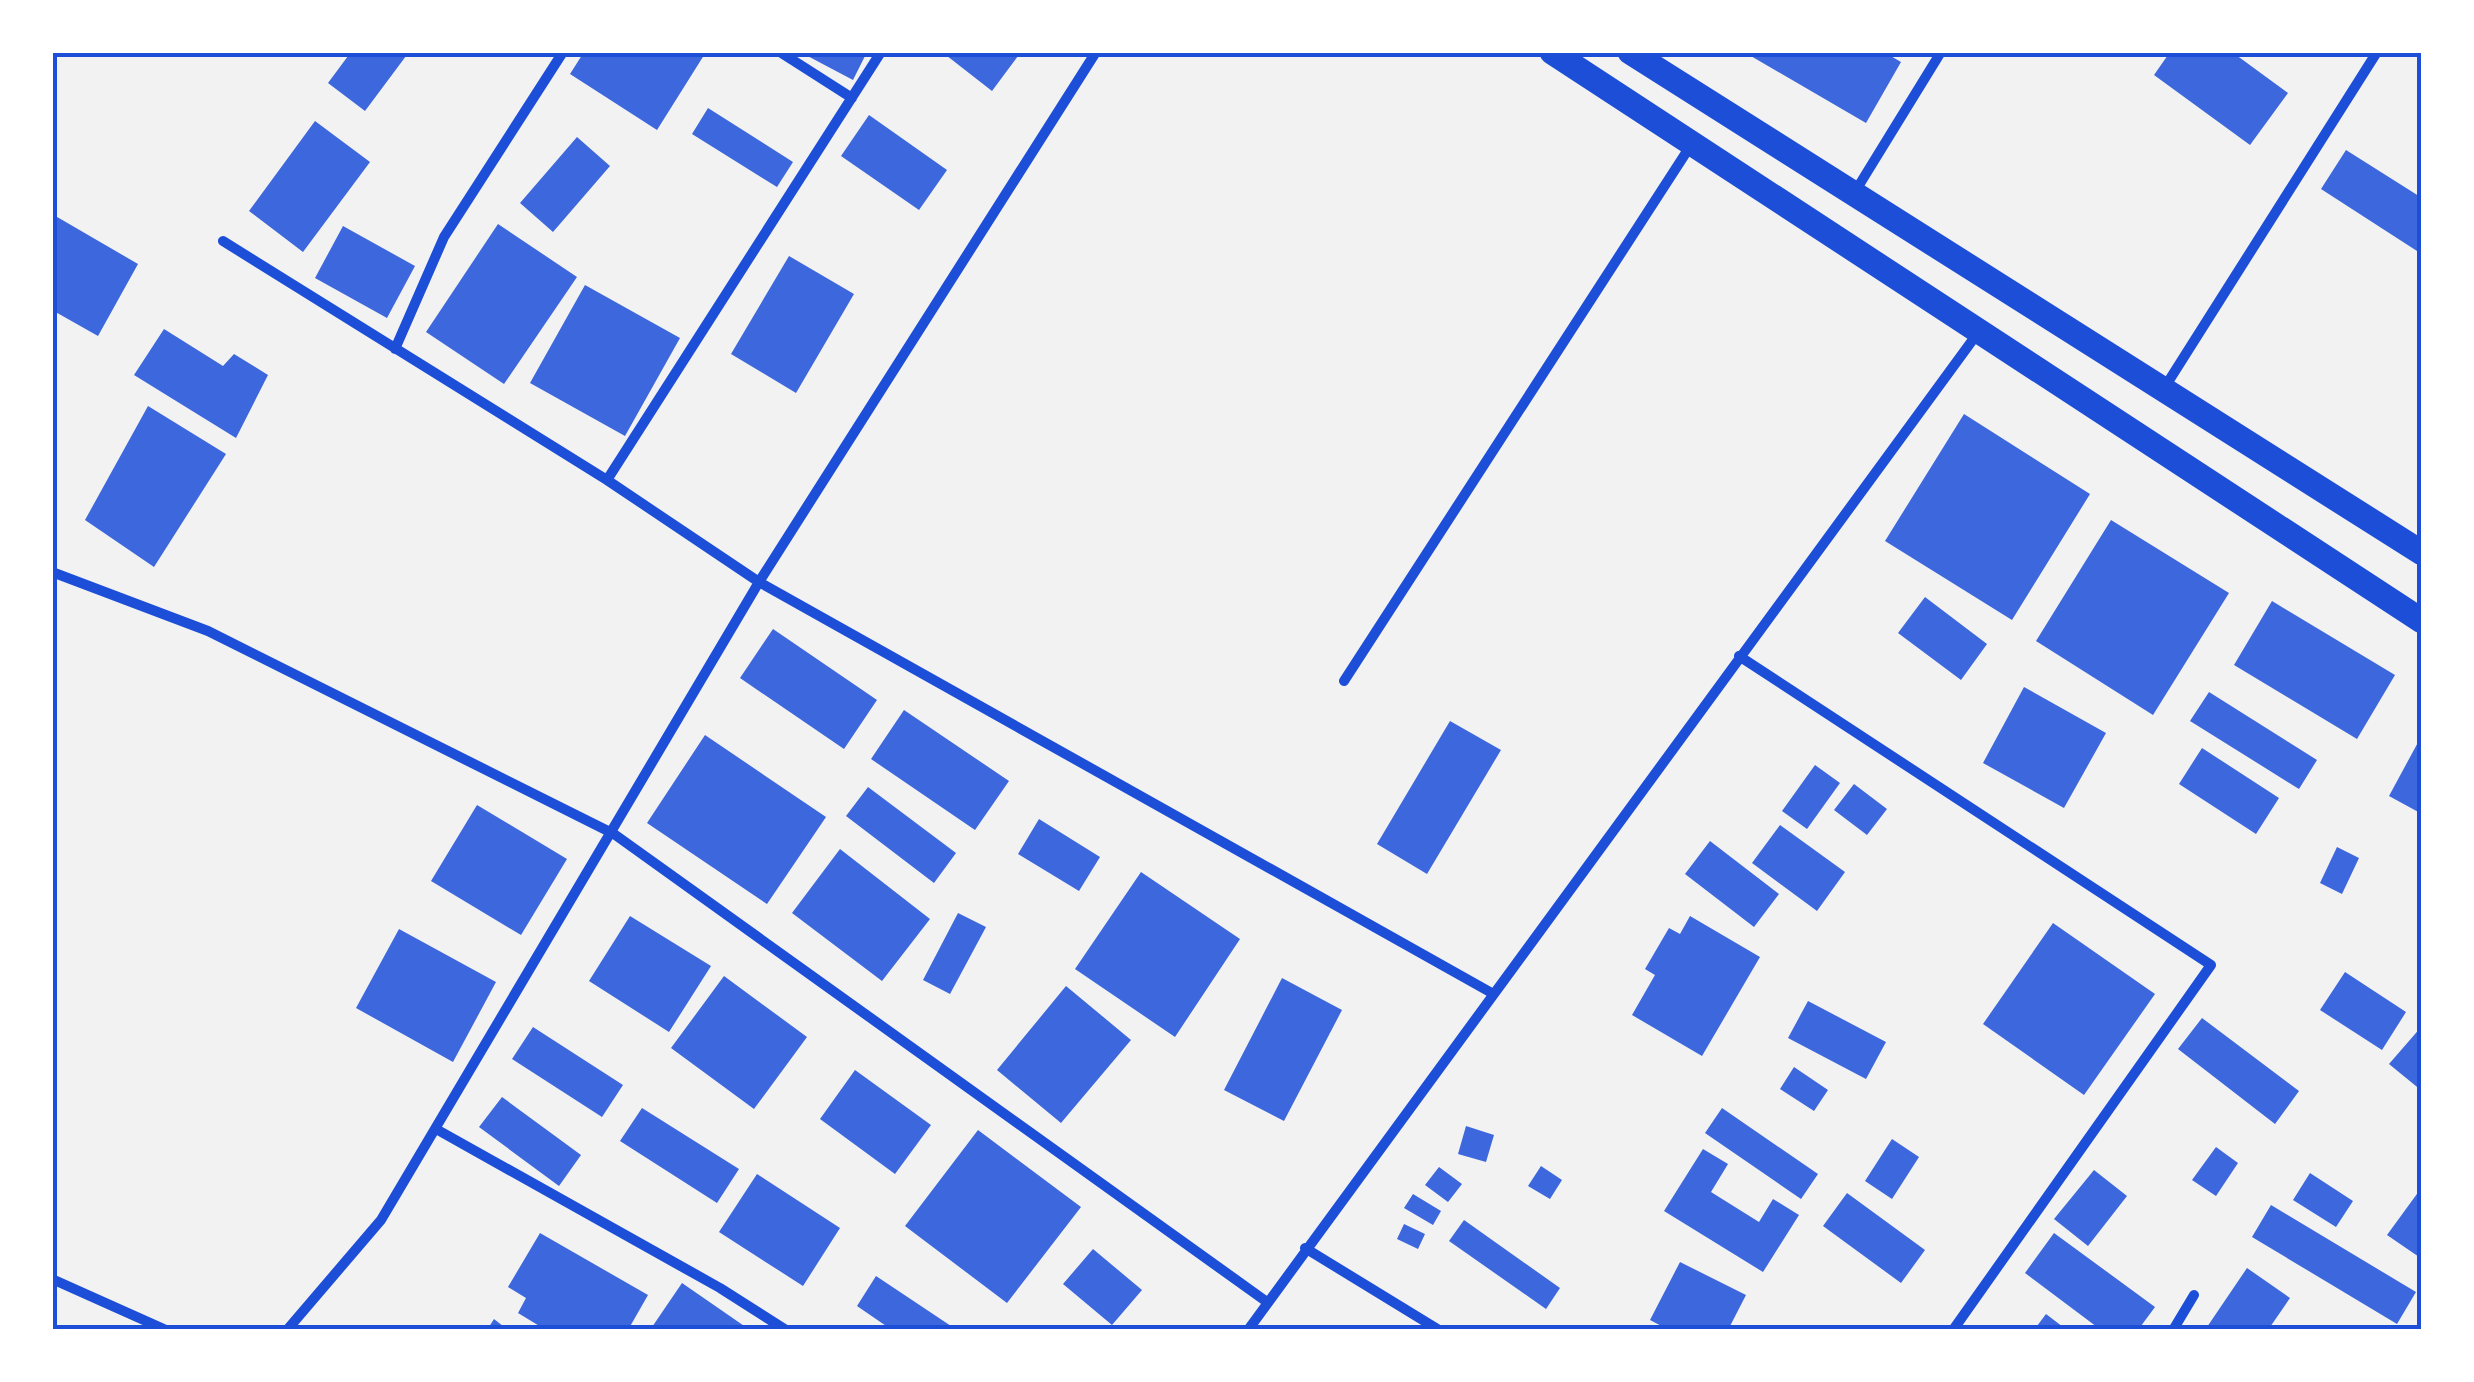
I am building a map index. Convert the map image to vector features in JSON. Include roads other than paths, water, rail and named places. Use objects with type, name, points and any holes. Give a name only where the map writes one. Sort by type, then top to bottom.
[{"type":"main road","points":[[1552,52],[2422,621]]},
{"type":"main road","points":[[1630,52],[1852,196],[2422,553]]},
{"type":"street","points":[[395,348],[444,236],[563,52]]},
{"type":"street","points":[[780,52],[852,98]]},
{"type":"street","points":[[607,480],[882,52]]},
{"type":"street","points":[[1852,196],[1941,52]]},
{"type":"street","points":[[2162,390],[2376,52]]},
{"type":"street","points":[[287,1330],[381,1220],[614,834],[759,582],[1090,55]]},
{"type":"street","points":[[1344,681],[1692,143]]},
{"type":"street","points":[[223,241],[607,480],[759,582],[1490,992]]},
{"type":"street","points":[[1248,1330],[1490,992],[1978,331]]},
{"type":"street","points":[[52,572],[208,631],[614,834],[1267,1302]]},
{"type":"street","points":[[1739,656],[2211,965],[1952,1330]]},
{"type":"street","points":[[436,1129],[720,1288],[786,1330]]},
{"type":"street","points":[[1305,1248],[1439,1330]]},
{"type":"street","points":[[52,1279],[166,1330]]},
{"type":"street","points":[[2173,1330],[2194,1295]]}]
